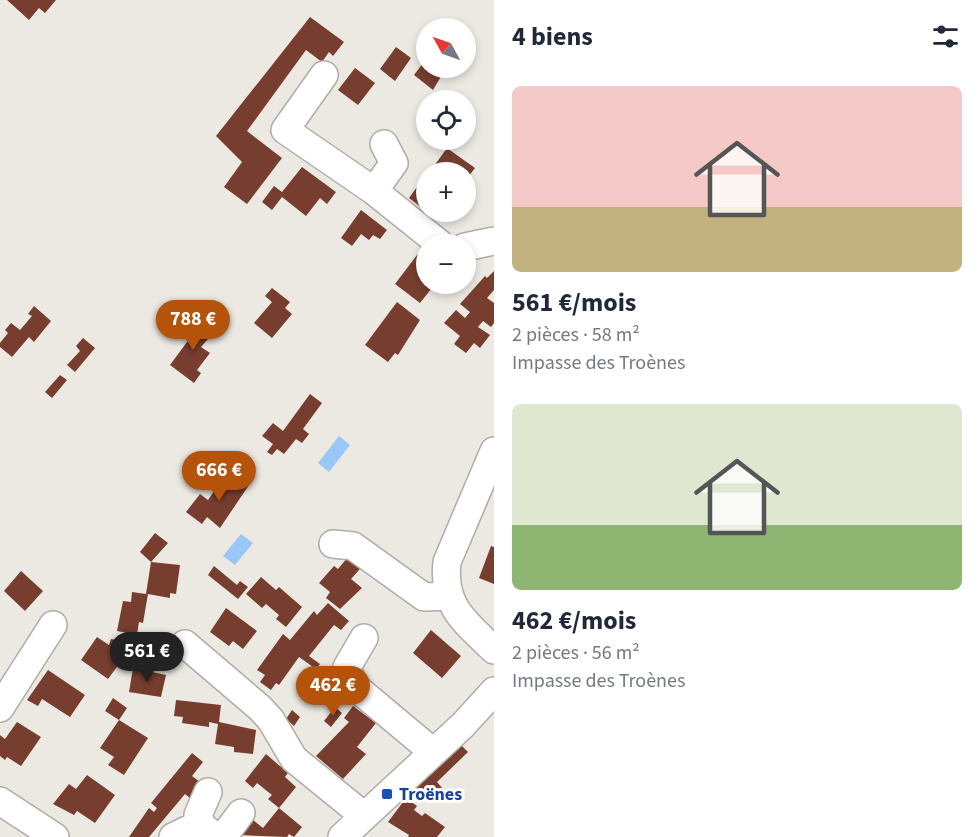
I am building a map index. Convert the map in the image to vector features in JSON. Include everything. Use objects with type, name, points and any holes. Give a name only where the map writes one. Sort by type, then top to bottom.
[{"type":"street","points":[[324,75],[285,130],[374,191],[428,234]]},
{"type":"street","points":[[374,191],[394,163],[384,144]]},
{"type":"street","points":[[476,245],[494,241]]},
{"type":"street","points":[[493,456],[447,562],[445,578],[449,596],[457,613],[494,650]]},
{"type":"street","points":[[333,544],[353,546],[424,597],[449,596]]},
{"type":"street","points":[[0,708],[53,625]]},
{"type":"street","points":[[364,638],[347,666],[353,685],[433,752]]},
{"type":"street","points":[[185,644],[260,708],[271,720],[294,759],[364,816]]},
{"type":"street","points":[[342,837],[494,691]]},
{"type":"street","points":[[208,792],[198,815],[202,826],[216,837]]},
{"type":"street","points":[[0,801],[55,837]]},
{"type":"street","points":[[223,837],[241,813]]},
{"type":"street","points":[[173,837],[188,830],[197,837]]},
{"type":"water","points":[[339,436],[350,445],[329,472],[318,463]]},
{"type":"water","points":[[241,534],[253,543],[235,565],[223,556]]},
{"type":"building","points":[[7,0],[56,0],[45,13],[39,8],[29,20]]},
{"type":"building","points":[[310,17],[344,42],[333,56],[329,52],[322,62],[306,50],[247,131],[282,158],[247,204],[224,187],[242,162],[216,136]]},
{"type":"building","points":[[396,47],[411,58],[395,81],[380,69]]},
{"type":"building","points":[[355,68],[375,83],[358,105],[338,90]]},
{"type":"building","points":[[418,78],[440,78],[433,90]]},
{"type":"building","points":[[446,150],[450,150],[467,162],[437,162]]},
{"type":"building","points":[[302,167],[336,192],[327,204],[320,198],[306,216],[282,197],[272,210],[262,202],[274,186],[282,192]]},
{"type":"building","points":[[416,188],[416,203],[409,198]]},
{"type":"building","points":[[361,210],[387,230],[380,239],[373,235],[369,240],[361,234],[352,246],[341,238]]},
{"type":"building","points":[[416,256],[416,294],[427,294],[420,303],[395,284]]},
{"type":"building","points":[[494,271],[494,290],[487,298],[494,303],[494,323],[491,327],[483,321],[478,327],[490,335],[480,348],[474,343],[466,353],[454,344],[460,336],[444,323],[456,310],[465,318],[470,312],[460,304],[469,294],[476,294],[476,286],[485,276],[487,278]]},
{"type":"building","points":[[272,288],[290,302],[285,308],[292,314],[272,338],[254,323],[272,302],[265,296]]},
{"type":"building","points":[[397,302],[420,320],[398,355],[395,353],[388,362],[365,345]]},
{"type":"building","points":[[34,306],[51,321],[34,342],[29,337],[12,357],[0,347],[0,343],[8,333],[5,330],[11,323],[20,330],[32,316],[28,314]]},
{"type":"building","points":[[196,317],[210,329],[204,336],[208,339],[201,347],[210,353],[197,370],[201,373],[194,383],[170,365],[190,338],[184,334]]},
{"type":"building","points":[[83,338],[95,348],[75,372],[67,365],[80,351],[76,346]]},
{"type":"building","points":[[60,375],[67,380],[52,398],[45,392]]},
{"type":"building","points":[[310,394],[322,403],[303,429],[309,434],[302,443],[296,439],[284,454],[277,449],[272,455],[267,452],[273,444],[262,436],[273,423],[283,431]]},
{"type":"building","points":[[238,473],[251,482],[220,528],[207,517],[202,524],[186,512],[200,494],[208,500],[219,484],[226,489]]},
{"type":"building","points":[[155,533],[168,543],[151,562],[140,552]]},
{"type":"building","points":[[491,546],[494,547],[494,584],[479,578]]},
{"type":"building","points":[[353,551],[367,561],[351,579],[362,588],[340,609],[326,598],[330,592],[319,583],[334,566],[338,569]]},
{"type":"building","points":[[151,562],[180,565],[176,594],[170,593],[170,598],[148,594],[143,623],[139,622],[137,635],[117,631],[123,601],[131,602],[132,592],[146,594]]},
{"type":"building","points":[[214,566],[237,585],[240,581],[248,587],[238,599],[208,575]]},
{"type":"building","points":[[21,571],[43,591],[25,611],[4,591]]},
{"type":"building","points":[[261,577],[276,590],[279,587],[302,607],[286,627],[276,619],[279,615],[266,604],[262,608],[246,594]]},
{"type":"building","points":[[328,603],[349,621],[341,630],[334,625],[309,656],[320,664],[316,669],[299,657],[279,685],[276,683],[271,690],[260,682],[265,675],[257,670],[283,634],[290,640],[314,611],[317,615]]},
{"type":"building","points":[[226,608],[257,631],[243,649],[233,641],[229,646],[210,632]]},
{"type":"building","points":[[431,630],[461,656],[442,678],[413,653]]},
{"type":"building","points":[[97,637],[109,645],[111,639],[128,642],[125,656],[108,679],[81,660]]},
{"type":"building","points":[[133,668],[166,675],[161,697],[129,692]]},
{"type":"building","points":[[48,670],[85,695],[70,717],[42,699],[38,706],[27,700]]},
{"type":"building","points":[[113,698],[127,708],[119,720],[105,711]]},
{"type":"building","points":[[176,700],[221,705],[219,722],[256,730],[253,754],[234,752],[234,747],[215,744],[218,724],[209,722],[209,727],[182,723],[183,717],[174,716]]},
{"type":"building","points":[[353,706],[376,723],[357,747],[366,754],[343,779],[316,756],[349,722],[344,718]]},
{"type":"building","points":[[335,707],[342,713],[331,727],[324,721]]},
{"type":"building","points":[[292,710],[300,717],[294,726],[286,719]]},
{"type":"building","points":[[119,720],[148,738],[124,775],[108,765],[114,757],[100,748]]},
{"type":"building","points":[[17,722],[41,737],[21,766],[7,757],[5,760],[0,756],[0,735],[5,739]]},
{"type":"building","points":[[460,744],[468,752],[437,782],[443,789],[432,802],[415,788]]},
{"type":"building","points":[[192,753],[203,762],[192,776],[204,785],[191,799],[185,794],[149,837],[129,837],[149,808],[154,812],[157,808],[151,803]]},
{"type":"building","points":[[266,754],[288,773],[285,777],[296,787],[279,808],[268,799],[272,795],[257,783],[253,788],[245,781]]},
{"type":"building","points":[[87,775],[115,795],[95,823],[77,811],[74,815],[53,804],[69,784],[76,789]]},
{"type":"building","points":[[406,798],[417,806],[414,810],[422,816],[425,813],[445,827],[437,837],[408,837],[409,835],[388,822]]},
{"type":"building","points":[[279,808],[302,827],[294,837],[289,834],[287,837],[239,835],[252,819],[263,828]]},
{"type":"place","name":"Troënes","points":[[387,794]]}]
